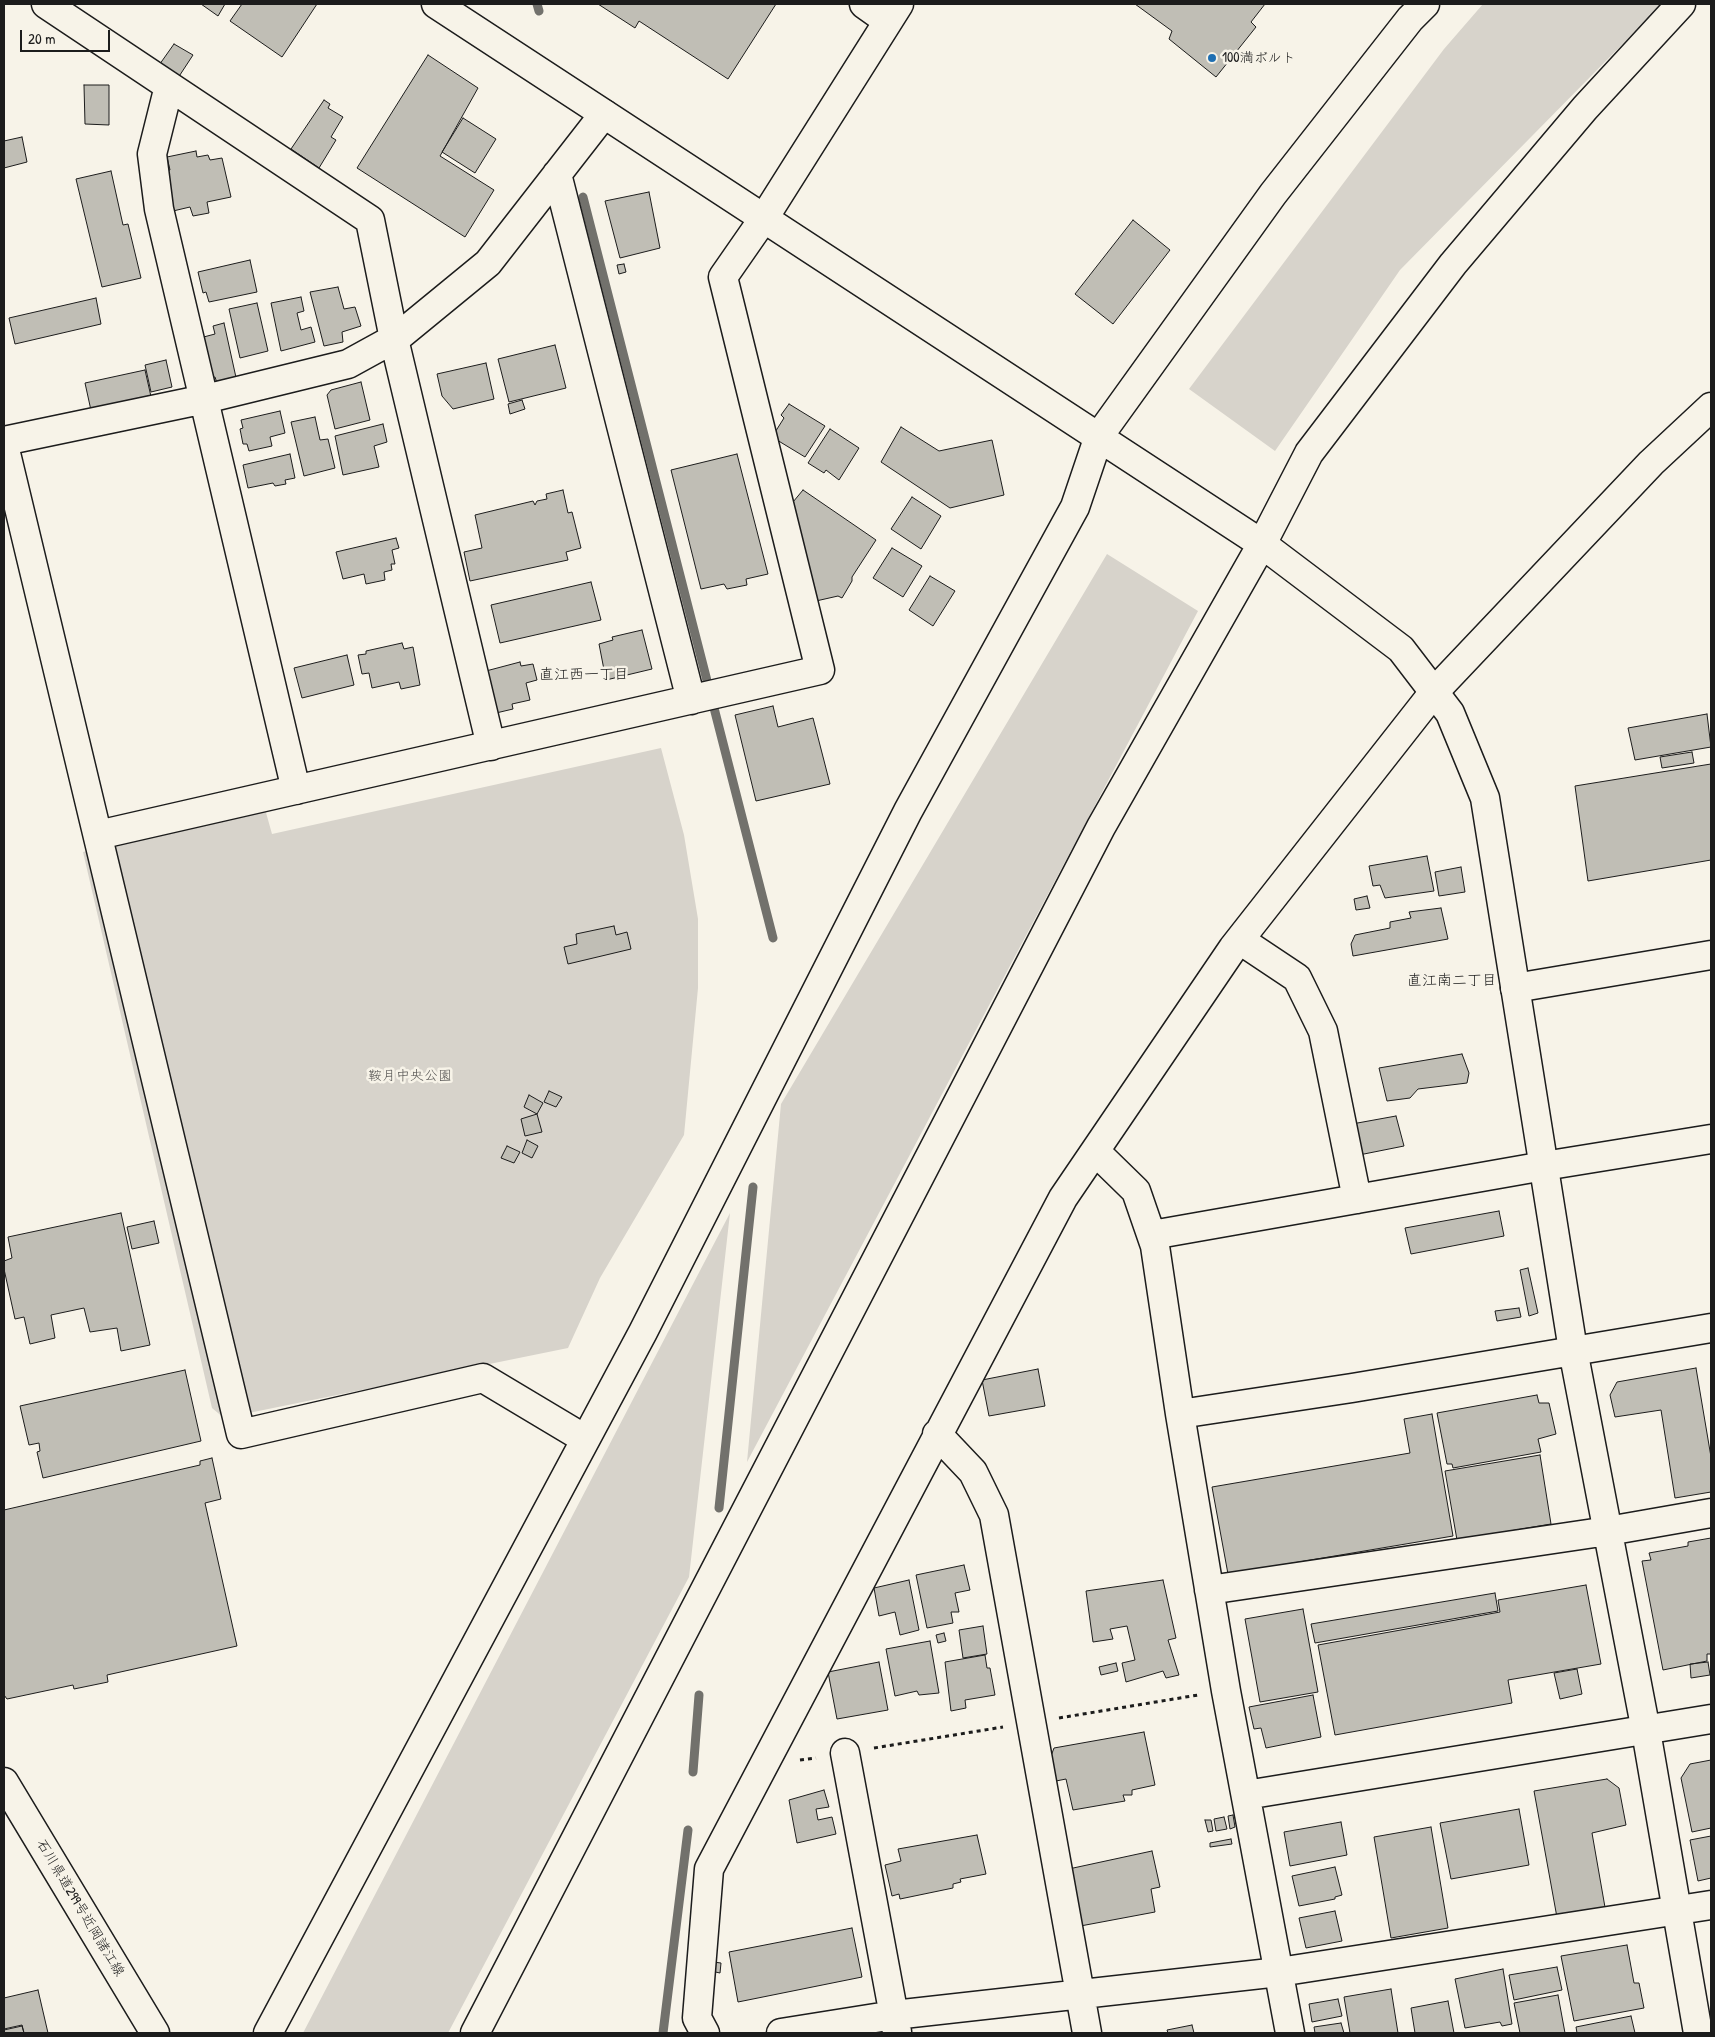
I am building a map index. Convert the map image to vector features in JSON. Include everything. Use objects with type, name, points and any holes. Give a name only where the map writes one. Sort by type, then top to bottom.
[{"type":"street","points":[[46,4],[370,220],[394,339],[491,746]]},
{"type":"street","points":[[436,4],[1262,544],[1401,649],[1450,713],[1484,798],[1573,1350],[1646,1731],[1698,2033]]},
{"type":"street","points":[[98,835],[820,670],[723,276],[764,218],[894,12],[864,4]]},
{"type":"street","points":[[268,2033],[643,1332],[908,811],[1075,507],[1099,436],[1273,194],[1410,19],[1425,4]]},
{"type":"street","points":[[475,2033],[1101,827],[1262,544],[1309,453],[1453,264],[1585,108],[1681,4]]},
{"type":"street","points":[[169,86],[152,154],[160,208],[296,790]]},
{"type":"street","points":[[585,1440],[483,1378],[241,1434],[4,443],[205,399],[348,364],[394,339],[488,263],[604,114]]},
{"type":"street","points":[[557,174],[691,700]]},
{"type":"street","points":[[705,2033],[697,2018],[709,1869],[761,1767],[1063,1198],[1240,940],[1434,692],[1651,463],[1711,407]]},
{"type":"street","points":[[1240,940],[1298,978],[1323,1031],[1357,1198]]},
{"type":"street","points":[[1515,988],[1711,955]]},
{"type":"street","points":[[1152,1235],[1357,1198],[1711,1139]]},
{"type":"street","points":[[1095,1151],[1136,1191],[1155,1246],[1180,1414],[1226,1691],[1290,2033]]},
{"type":"street","points":[[1180,1414],[1352,1388],[1711,1328]]},
{"type":"street","points":[[937,1434],[973,1472],[994,1515],[1087,2033]]},
{"type":"street","points":[[1209,1590],[1608,1531],[1711,1513]]},
{"type":"street","points":[[1246,1795],[1711,1719]]},
{"type":"street","points":[[845,1753],[895,2024]]},
{"type":"street","name":"石川県道299号近岡諸江線","points":[[4,1782],[155,2033]]},
{"type":"street","points":[[781,2033],[895,2024],[1079,1992],[1279,1972],[1711,1905]]},
{"type":"path","points":[[761,1767],[1226,1691]]},
{"type":"green space","points":[[1483,4],[1662,4],[1400,270],[1275,451],[1189,389],[1444,49]]},
{"type":"green space","points":[[1107,554],[1198,611],[747,1462],[781,1104]]},
{"type":"green space","name":"鞍月中央公園","points":[[661,748],[684,835],[698,919],[698,988],[684,1135],[600,1278],[568,1348],[224,1418],[212,1408],[83,852],[265,809],[272,834]]},
{"type":"green space","points":[[730,1213],[689,1577],[448,2033],[303,2033]]},
{"type":"building","points":[[201,4],[225,4],[218,16]]},
{"type":"building","points":[[242,4],[317,4],[282,57],[230,21]]},
{"type":"building","points":[[598,4],[776,4],[728,79],[639,21],[635,28]]},
{"type":"building","name":"100満ボルト","points":[[1135,4],[1265,4],[1251,22],[1256,27],[1216,77],[1169,39],[1172,31]]},
{"type":"building","points":[[174,44],[193,55],[176,81],[157,68]]},
{"type":"building","points":[[428,55],[478,88],[440,156],[494,190],[465,237],[357,168]]},
{"type":"building","points":[[84,85],[109,85],[109,125],[85,124]]},
{"type":"building","points":[[324,100],[330,104],[328,108],[343,117],[331,137],[336,140],[319,168],[291,149]]},
{"type":"building","points":[[463,118],[496,139],[475,173],[442,152]]},
{"type":"building","points":[[22,137],[27,162],[4,168],[4,141]]},
{"type":"building","points":[[196,151],[197,157],[208,155],[210,160],[222,158],[231,197],[207,202],[209,213],[193,216],[190,207],[173,211],[164,171],[170,170],[167,157]]},
{"type":"building","points":[[111,171],[123,225],[128,224],[141,278],[102,287],[76,179]]},
{"type":"building","points":[[649,192],[660,248],[620,258],[605,201]]},
{"type":"building","points":[[1133,220],[1170,250],[1113,324],[1075,294]]},
{"type":"building","points":[[250,260],[257,292],[209,302],[206,292],[203,293],[198,272]]},
{"type":"building","points":[[624,264],[626,272],[619,274],[617,265]]},
{"type":"building","points":[[338,287],[344,309],[355,307],[361,326],[342,332],[343,342],[324,346],[310,292]]},
{"type":"building","points":[[301,297],[304,311],[297,313],[301,330],[311,327],[315,342],[281,351],[271,303]]},
{"type":"building","points":[[96,298],[101,324],[15,344],[9,318]]},
{"type":"building","points":[[257,303],[268,351],[240,358],[229,309]]},
{"type":"building","points":[[224,323],[237,382],[218,386],[215,377],[205,379],[196,339],[215,334],[213,326]]},
{"type":"building","points":[[555,345],[566,388],[509,402],[498,359]]},
{"type":"building","points":[[166,360],[172,387],[151,392],[145,365]]},
{"type":"building","points":[[486,363],[494,399],[453,409],[442,396],[437,374]]},
{"type":"building","points":[[145,370],[152,401],[92,415],[85,383]]},
{"type":"building","points":[[361,382],[370,420],[335,429],[327,395],[331,390]]},
{"type":"building","points":[[522,400],[525,409],[510,414],[508,404]]},
{"type":"building","points":[[789,404],[825,426],[805,457],[772,437],[784,418],[781,415]]},
{"type":"building","points":[[280,411],[285,433],[270,437],[272,446],[249,451],[247,444],[243,444],[240,429],[243,428],[241,420]]},
{"type":"building","points":[[315,417],[320,440],[328,439],[335,468],[304,476],[291,422]]},
{"type":"building","points":[[383,424],[387,442],[374,446],[379,467],[343,475],[335,436]]},
{"type":"building","points":[[901,427],[939,451],[992,440],[1004,495],[950,508],[881,462]]},
{"type":"building","points":[[830,429],[859,448],[839,480],[826,470],[824,473],[808,463]]},
{"type":"building","points":[[290,454],[295,478],[285,480],[286,484],[275,486],[273,483],[248,488],[243,465]]},
{"type":"building","points":[[737,454],[768,574],[746,579],[747,585],[727,589],[724,584],[701,589],[671,470]]},
{"type":"building","points":[[563,490],[568,513],[572,512],[581,548],[566,552],[568,560],[470,581],[464,552],[482,548],[475,515],[533,501],[535,505],[537,501],[547,499],[546,494]]},
{"type":"building","points":[[803,490],[876,540],[852,577],[852,581],[842,598],[838,596],[816,601],[793,502]]},
{"type":"building","points":[[912,497],[941,516],[921,549],[891,529]]},
{"type":"building","points":[[396,538],[399,548],[392,550],[395,564],[391,564],[392,570],[384,572],[385,580],[366,584],[364,574],[343,579],[336,552]]},
{"type":"building","points":[[892,548],[922,566],[903,597],[873,578]]},
{"type":"building","points":[[930,576],[955,591],[933,626],[909,610]]},
{"type":"building","points":[[591,582],[601,620],[500,643],[491,605]]},
{"type":"building","points":[[642,630],[652,669],[606,680],[599,644],[613,640],[612,637]]},
{"type":"building","points":[[402,643],[404,649],[413,647],[420,685],[401,689],[399,682],[372,688],[369,673],[362,674],[358,655],[366,654],[366,651]]},
{"type":"building","points":[[347,655],[354,685],[302,698],[294,668]]},
{"type":"building","points":[[520,662],[521,666],[533,664],[537,680],[526,683],[530,700],[512,704],[513,709],[496,713],[486,671]]},
{"type":"building","points":[[773,706],[778,727],[813,718],[830,784],[756,801],[735,715]]},
{"type":"building","points":[[1707,714],[1711,747],[1635,760],[1628,728]]},
{"type":"building","points":[[1692,752],[1694,763],[1662,768],[1660,757]]},
{"type":"building","points":[[1711,764],[1711,860],[1588,881],[1575,786]]},
{"type":"building","points":[[1427,856],[1434,891],[1385,898],[1380,885],[1373,886],[1369,866]]},
{"type":"building","points":[[1461,867],[1465,892],[1439,896],[1435,872]]},
{"type":"building","points":[[1367,896],[1370,908],[1356,910],[1354,899]]},
{"type":"building","points":[[1441,908],[1448,939],[1353,956],[1351,944],[1355,935],[1390,928],[1390,922],[1411,918],[1409,912]]},
{"type":"building","points":[[614,926],[616,935],[627,932],[631,949],[568,964],[564,947],[577,944],[576,934]]},
{"type":"building","points":[[1462,1054],[1469,1073],[1467,1083],[1418,1089],[1410,1098],[1387,1101],[1379,1068]]},
{"type":"building","points":[[549,1091],[562,1097],[556,1107],[544,1102]]},
{"type":"building","points":[[529,1095],[543,1103],[537,1114],[524,1107]]},
{"type":"building","points":[[537,1114],[542,1132],[525,1136],[521,1119]]},
{"type":"building","points":[[1396,1116],[1404,1146],[1359,1155],[1352,1124]]},
{"type":"building","points":[[527,1140],[538,1146],[532,1158],[522,1153]]},
{"type":"building","points":[[507,1146],[520,1152],[514,1163],[501,1158]]},
{"type":"building","points":[[1499,1211],[1504,1236],[1411,1254],[1405,1228]]},
{"type":"building","points":[[121,1213],[150,1345],[121,1351],[117,1328],[90,1332],[84,1308],[51,1315],[55,1338],[30,1344],[24,1317],[15,1319],[4,1269],[4,1261],[12,1258],[8,1237]]},
{"type":"building","points":[[154,1221],[159,1243],[132,1249],[127,1227]]},
{"type":"building","points":[[1528,1268],[1538,1313],[1529,1316],[1520,1270]]},
{"type":"building","points":[[1519,1308],[1521,1317],[1497,1321],[1495,1311]]},
{"type":"building","points":[[1696,1368],[1711,1457],[1711,1492],[1675,1498],[1661,1410],[1615,1417],[1610,1395],[1617,1382]]},
{"type":"building","points":[[1038,1369],[1045,1406],[989,1416],[982,1380]]},
{"type":"building","points":[[185,1370],[201,1441],[43,1478],[37,1452],[40,1451],[39,1443],[29,1445],[20,1406]]},
{"type":"building","points":[[1537,1395],[1539,1403],[1549,1403],[1556,1434],[1538,1439],[1541,1452],[1453,1468],[1452,1464],[1447,1464],[1437,1413]]},
{"type":"building","points":[[1432,1414],[1453,1536],[1228,1574],[1212,1487],[1410,1453],[1404,1419]]},
{"type":"building","points":[[1540,1455],[1551,1524],[1457,1540],[1445,1471]]},
{"type":"building","points":[[212,1458],[221,1499],[205,1503],[237,1646],[107,1675],[108,1682],[74,1689],[73,1685],[7,1699],[4,1695],[4,1510],[200,1465],[200,1461]]},
{"type":"building","points":[[1711,1538],[1711,1654],[1707,1654],[1707,1661],[1663,1670],[1642,1561],[1651,1560],[1649,1553],[1688,1546],[1688,1542]]},
{"type":"building","points":[[964,1565],[970,1590],[955,1593],[959,1612],[951,1612],[953,1623],[927,1628],[916,1575]]},
{"type":"building","points":[[909,1580],[919,1630],[900,1635],[895,1612],[879,1616],[874,1588]]},
{"type":"building","points":[[1163,1580],[1176,1638],[1168,1640],[1179,1675],[1166,1678],[1163,1671],[1126,1682],[1122,1663],[1135,1660],[1127,1626],[1110,1629],[1113,1639],[1093,1642],[1086,1591]]},
{"type":"building","points":[[1586,1585],[1601,1664],[1508,1680],[1512,1703],[1335,1735],[1318,1645],[1500,1612],[1498,1600]]},
{"type":"building","points":[[1495,1593],[1498,1611],[1315,1643],[1311,1624]]},
{"type":"building","points":[[1303,1609],[1318,1692],[1260,1702],[1245,1619]]},
{"type":"building","points":[[983,1626],[987,1654],[963,1658],[959,1630]]},
{"type":"building","points":[[944,1633],[946,1641],[938,1643],[936,1635]]},
{"type":"building","points":[[930,1641],[939,1693],[919,1695],[917,1691],[895,1696],[886,1649]]},
{"type":"building","points":[[985,1655],[987,1668],[990,1668],[995,1695],[965,1700],[966,1708],[951,1711],[945,1662]]},
{"type":"building","points":[[879,1662],[888,1710],[837,1719],[828,1672]]},
{"type":"building","points":[[1708,1662],[1710,1675],[1691,1678],[1690,1664]]},
{"type":"building","points":[[1116,1663],[1118,1671],[1101,1675],[1099,1667]]},
{"type":"building","points":[[1577,1669],[1582,1694],[1560,1699],[1554,1673]]},
{"type":"building","points":[[1313,1695],[1321,1737],[1266,1748],[1261,1728],[1254,1729],[1249,1707]]},
{"type":"building","points":[[1144,1732],[1155,1785],[1132,1790],[1132,1795],[1123,1795],[1125,1801],[1073,1810],[1066,1779],[1056,1781],[1051,1756],[1054,1748]]},
{"type":"building","points":[[1711,1760],[1711,1828],[1692,1832],[1681,1778],[1690,1764]]},
{"type":"building","points":[[1607,1779],[1619,1788],[1626,1825],[1592,1833],[1606,1913],[1558,1923],[1534,1791]]},
{"type":"building","points":[[824,1790],[829,1807],[816,1809],[818,1820],[832,1817],[836,1834],[797,1843],[789,1800]]},
{"type":"building","points":[[1519,1809],[1529,1865],[1451,1879],[1440,1823]]},
{"type":"building","points":[[1233,1815],[1235,1827],[1230,1829],[1228,1816]]},
{"type":"building","points":[[1224,1817],[1227,1829],[1216,1831],[1214,1819]]},
{"type":"building","points":[[1205,1820],[1211,1820],[1213,1831],[1208,1832]]},
{"type":"building","points":[[1341,1822],[1347,1855],[1290,1866],[1284,1832]]},
{"type":"building","points":[[1431,1827],[1448,1928],[1391,1938],[1374,1837]]},
{"type":"building","points":[[977,1835],[986,1874],[960,1879],[961,1882],[953,1884],[953,1888],[900,1899],[899,1894],[892,1896],[885,1865],[901,1861],[898,1849]]},
{"type":"building","points":[[1711,1836],[1711,1878],[1698,1881],[1690,1840]]},
{"type":"building","points":[[1231,1839],[1232,1844],[1210,1847],[1210,1843]]},
{"type":"building","points":[[1152,1851],[1160,1887],[1151,1889],[1155,1912],[1075,1927],[1064,1870]]},
{"type":"building","points":[[1335,1867],[1342,1895],[1335,1897],[1335,1899],[1299,1906],[1292,1876]]},
{"type":"building","points":[[1335,1911],[1342,1941],[1306,1948],[1299,1918]]},
{"type":"building","points":[[852,1928],[862,1977],[738,2002],[729,1952]]},
{"type":"building","points":[[1627,1945],[1634,1983],[1639,1983],[1644,2008],[1574,2021],[1561,1956]]},
{"type":"building","points":[[713,1962],[721,1963],[720,1973],[711,1971]]},
{"type":"building","points":[[1557,1967],[1562,1990],[1514,2000],[1509,1975]]},
{"type":"building","points":[[1503,1969],[1512,2024],[1502,2026],[1500,2022],[1465,2028],[1455,1979]]},
{"type":"building","points":[[1391,1989],[1398,2033],[1350,2033],[1344,1997]]},
{"type":"building","points":[[38,1990],[48,2033],[24,2033],[22,2025],[4,2029],[4,1998]]},
{"type":"building","points":[[1558,1995],[1565,2033],[1520,2033],[1514,2003]]},
{"type":"building","points":[[1338,1999],[1342,2016],[1312,2022],[1309,2004]]},
{"type":"building","points":[[1448,2001],[1454,2033],[1415,2033],[1411,2008]]},
{"type":"building","points":[[1631,2016],[1635,2033],[1577,2033],[1576,2027]]},
{"type":"building","points":[[1341,2023],[1344,2033],[1315,2033],[1314,2027]]},
{"type":"building","points":[[1192,2025],[1194,2033],[1168,2033],[1167,2030]]},
{"type":"building","points":[[22,2026],[24,2033],[4,2033],[4,2030]]},
{"type":"waterway","points":[[537,4],[539,11]]},
{"type":"waterway","points":[[583,197],[773,938]]},
{"type":"waterway","points":[[719,1508],[753,1187]]},
{"type":"waterway","points":[[693,1772],[699,1695]]},
{"type":"waterway","points":[[663,2033],[688,1830]]},
{"type":"place","name":"100満ボルト","points":[[1212,58]]},
{"type":"district","name":"直江西一丁目","points":[[584,675]]},
{"type":"district","name":"直江南二丁目","points":[[1452,981]]}]
